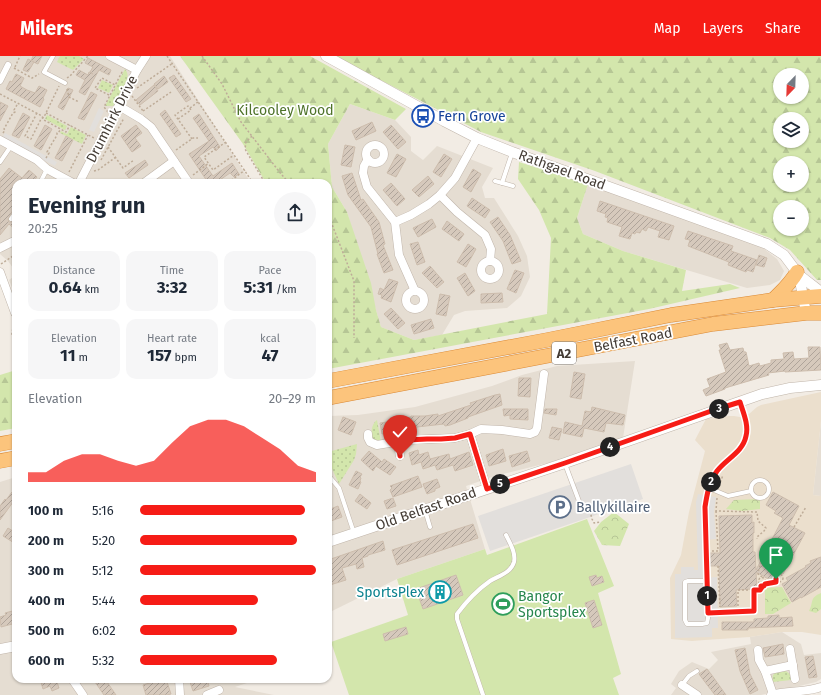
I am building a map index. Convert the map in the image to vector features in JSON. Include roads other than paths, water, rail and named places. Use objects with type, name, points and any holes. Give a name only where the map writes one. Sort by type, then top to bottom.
[{"type":"highway","points":[[773,300],[798,274]]},
{"type":"highway","name":"Belfast Road","points":[[332,379],[672,315],[773,300],[821,296]]},
{"type":"highway","name":"Belfast Road","points":[[332,397],[713,324],[806,313],[821,313]]},
{"type":"highway","points":[[0,444],[12,442]]},
{"type":"highway","points":[[0,461],[12,459]]},
{"type":"street","points":[[110,56],[137,70]]},
{"type":"street","name":"Drumhirk Drive","points":[[81,179],[112,118],[122,108],[127,89],[146,56]]},
{"type":"street","name":"Rathgael Road","points":[[326,56],[477,138],[767,244],[784,255],[798,274],[821,292]]},
{"type":"street","points":[[0,81],[8,65]]},
{"type":"street","points":[[122,108],[141,119],[151,127],[186,179]]},
{"type":"street","points":[[1,137],[11,146],[37,160],[45,167],[65,179]]},
{"type":"street","points":[[395,222],[411,215],[440,195],[455,178],[477,138]]},
{"type":"street","points":[[148,179],[172,158]]},
{"type":"street","points":[[368,159],[364,166],[363,173],[367,187],[395,222],[399,255],[416,291]]},
{"type":"street","points":[[440,195],[457,212],[485,235],[491,249],[490,261]]},
{"type":"street","points":[[0,248],[12,242]]},
{"type":"street","name":"Rathgael Road","points":[[798,274],[806,313]]},
{"type":"street","points":[[1,278],[12,306]]},
{"type":"street","points":[[368,434],[370,442],[377,445],[420,439],[455,438],[481,429],[530,434],[535,432],[537,428],[544,374]]},
{"type":"street","name":"Old Belfast Road","points":[[332,541],[565,463],[762,394],[790,388],[821,385]]},
{"type":"street","points":[[470,434],[487,489]]},
{"type":"street","points":[[398,442],[400,456]]},
{"type":"street","points":[[0,649],[12,647]]},
{"type":"street","points":[[790,648],[795,679]]},
{"type":"street","points":[[758,650],[759,660],[765,671],[772,695],[785,692],[814,690],[821,687]]},
{"type":"street","points":[[765,671],[793,666]]},
{"type":"street","points":[[75,683],[83,695]]},
{"type":"street","points":[[179,683],[180,695]]},
{"type":"street","points":[[682,685],[697,695]]},
{"type":"street","points":[[207,695],[219,690]]},
{"type":"lane","points":[[53,56],[44,72],[64,82]]},
{"type":"lane","points":[[0,162],[11,146]]},
{"type":"lane","points":[[502,183],[512,152]]},
{"type":"lane","points":[[42,179],[45,167]]},
{"type":"lane","points":[[495,181],[513,186]]},
{"type":"lane","points":[[707,580],[685,582],[685,620],[687,624],[707,623],[708,613],[705,507],[709,488],[717,471],[740,449],[745,442],[747,429],[740,402]]},
{"type":"lane","points":[[565,463],[582,509]]},
{"type":"lane","points":[[762,480],[768,486],[766,494],[762,497],[756,497],[751,491],[752,485],[756,481],[762,480]]},
{"type":"lane","points":[[332,481],[339,488],[354,533]]},
{"type":"lane","points":[[709,488],[728,496],[751,491]]},
{"type":"lane","points":[[425,510],[430,527]]},
{"type":"lane","points":[[483,695],[457,619],[457,614],[482,586],[510,570],[514,562],[514,553],[506,535]]},
{"type":"lane","points":[[708,613],[754,611],[754,590]]},
{"type":"lane","points":[[682,685],[689,676],[696,671]]},
{"type":"place","name":"Fern Grove","points":[[423,116]]},
{"type":"place","name":"Ballykillaire","points":[[560,507]]},
{"type":"place","name":"SportsPlex","points":[[440,592]]},
{"type":"place","name":"Bangor Sportsplex","points":[[503,604]]},
{"type":"park label","name":"Kilcooley Wood","points":[[285,110]]}]
